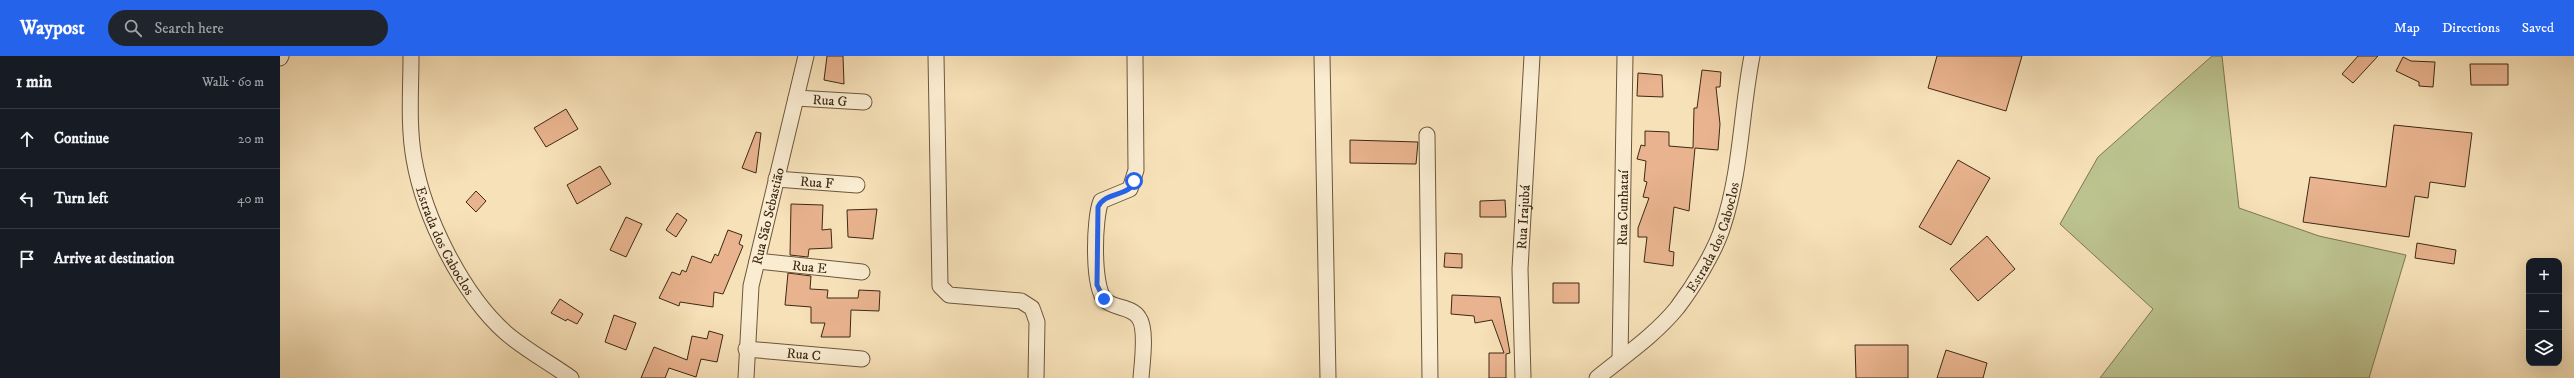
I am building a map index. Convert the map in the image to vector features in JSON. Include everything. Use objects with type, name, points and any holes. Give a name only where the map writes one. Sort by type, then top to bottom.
[{"type":"street","name":"Estrada dos Caboclos","points":[[411,56],[410,124],[414,158],[421,190],[447,253],[469,290],[506,333],[571,378]]},
{"type":"street","name":"Rua São Sebastião","points":[[746,378],[746,349],[752,286],[806,56]]},
{"type":"street","points":[[936,56],[940,286],[949,295],[1021,301],[1032,308],[1037,322],[1036,378]]},
{"type":"street","points":[[1134,56],[1135,176],[1130,188],[1101,201],[1097,220],[1096,269],[1097,285],[1104,299],[1110,304],[1133,312],[1142,324],[1142,378]]},
{"type":"street","points":[[1322,56],[1328,378]]},
{"type":"street","name":"Rua Irajubá","points":[[1523,378],[1520,269],[1532,56]]},
{"type":"street","name":"Rua Cunhataí","points":[[1620,359],[1625,56]]},
{"type":"street","name":"Estrada dos Caboclos","points":[[1597,378],[1645,339],[1676,308],[1692,285],[1723,228],[1730,202],[1752,56]]},
{"type":"street","name":"Rua G","points":[[796,98],[864,102]]},
{"type":"street","points":[[1427,135],[1430,378]]},
{"type":"street","name":"Rua F","points":[[776,179],[857,185]]},
{"type":"street","name":"Rua E","points":[[757,261],[862,272]]},
{"type":"street","name":"Rua C","points":[[746,349],[862,359]]},
{"type":"green space","points":[[2212,56],[2222,56],[2239,208],[2319,236],[2406,255],[2369,378],[2100,378],[2153,309],[2060,224],[2098,157]]},
{"type":"building","points":[[827,56],[843,56],[844,84],[824,80]]},
{"type":"building","points":[[1937,56],[2022,56],[2006,111],[1928,88]]},
{"type":"building","points":[[2358,56],[2378,56],[2353,83],[2342,74]]},
{"type":"building","points":[[2403,57],[2411,61],[2435,62],[2433,87],[2419,86],[2419,82],[2396,71]]},
{"type":"building","points":[[2470,64],[2508,64],[2508,85],[2471,85]]},
{"type":"building","points":[[1702,70],[1721,72],[1720,87],[1716,87],[1720,124],[1718,150],[1695,148],[1689,211],[1674,207],[1669,251],[1674,252],[1673,266],[1644,262],[1647,237],[1638,237],[1638,228],[1649,198],[1643,197],[1647,182],[1644,181],[1646,161],[1637,159],[1641,145],[1645,146],[1645,131],[1669,132],[1669,146],[1693,148],[1694,108],[1697,108]]},
{"type":"building","points":[[1638,73],[1662,75],[1663,97],[1637,96]]},
{"type":"building","points":[[566,109],[578,129],[546,147],[534,128]]},
{"type":"building","points":[[2394,125],[2472,133],[2465,187],[2430,182],[2428,198],[2415,196],[2409,237],[2303,222],[2310,177],[2386,187]]},
{"type":"building","points":[[756,132],[761,133],[756,173],[742,168]]},
{"type":"building","points":[[1350,140],[1418,142],[1416,164],[1350,163]]},
{"type":"building","points":[[1958,160],[1990,178],[1951,245],[1919,227]]},
{"type":"building","points":[[600,166],[611,184],[577,204],[567,185]]},
{"type":"building","points":[[476,191],[486,201],[476,212],[466,202]]},
{"type":"building","points":[[1505,200],[1506,217],[1480,217],[1480,201]]},
{"type":"building","points":[[791,204],[823,205],[822,230],[831,229],[832,248],[809,249],[808,257],[790,255]]},
{"type":"building","points":[[877,209],[873,239],[848,237],[847,210]]},
{"type":"building","points":[[677,213],[687,220],[676,237],[666,230]]},
{"type":"building","points":[[626,217],[642,224],[626,257],[610,250]]},
{"type":"building","points":[[728,230],[742,235],[739,244],[743,246],[723,294],[714,292],[713,307],[680,302],[679,306],[659,298],[672,272],[680,275],[682,270],[686,272],[692,256],[711,263],[715,254],[718,256]]},
{"type":"building","points":[[1987,236],[2015,269],[1978,301],[1950,269]]},
{"type":"building","points":[[2417,243],[2456,250],[2454,264],[2415,258]]},
{"type":"building","points":[[1445,253],[1462,254],[1462,268],[1444,267]]},
{"type":"building","points":[[788,273],[811,276],[810,289],[828,290],[827,298],[858,298],[859,290],[880,291],[879,311],[851,310],[850,337],[821,337],[825,323],[811,323],[811,307],[785,305]]},
{"type":"building","points":[[1553,283],[1579,283],[1579,303],[1553,303]]},
{"type":"building","points":[[1452,295],[1500,297],[1510,353],[1506,354],[1506,378],[1489,378],[1489,353],[1504,353],[1492,320],[1475,323],[1474,316],[1451,314]]},
{"type":"building","points":[[560,299],[583,314],[577,324],[567,319],[566,321],[551,313]]},
{"type":"building","points":[[614,315],[636,323],[626,350],[605,342]]},
{"type":"building","points":[[709,331],[723,335],[717,362],[701,359],[696,377],[669,368],[665,378],[641,378],[654,347],[687,360],[692,336],[707,339]]},
{"type":"building","points":[[1855,345],[1908,345],[1908,378],[1856,378]]},
{"type":"building","points":[[1946,350],[1987,363],[1983,378],[1937,378]]},
{"type":"route","points":[[1104,299],[1097,285],[1096,269],[1098,207],[1101,201],[1107,197],[1125,192],[1130,188],[1134,181]]}]
